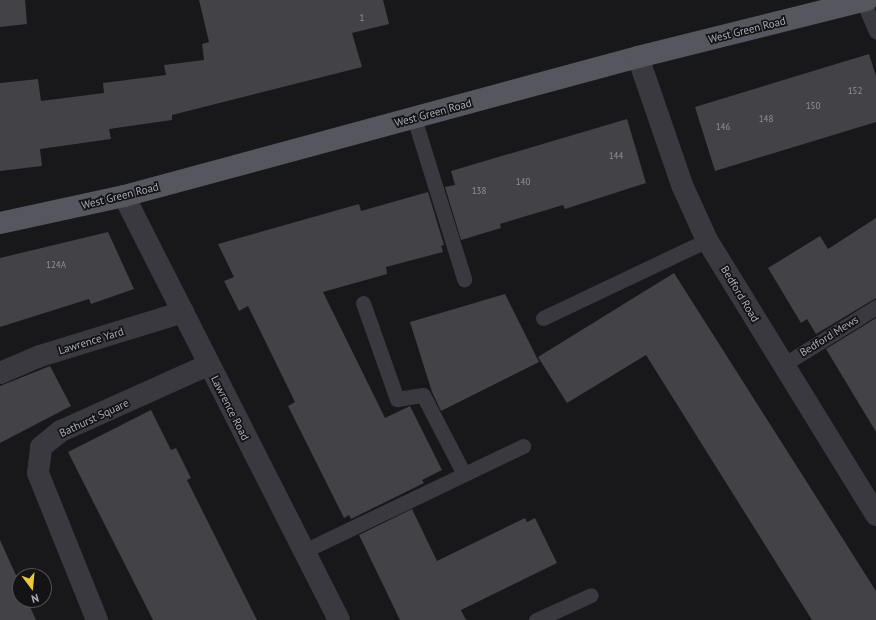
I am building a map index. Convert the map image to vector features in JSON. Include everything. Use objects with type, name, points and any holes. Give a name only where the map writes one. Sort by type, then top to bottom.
[{"type":"main road","name":"West Green Road","points":[[0,223],[124,196],[638,57],[865,0]]},
{"type":"street","name":"Bedford Road","points":[[638,57],[682,185],[707,240],[876,515]]},
{"type":"street","name":"Lawrence Road","points":[[124,196],[183,312],[208,365],[339,620]]},
{"type":"street","name":"Lawrence Yard","points":[[0,373],[40,356],[183,312]]},
{"type":"street","name":"Bathurst Square","points":[[98,620],[38,473],[42,447],[61,431],[208,365]]},
{"type":"lane","points":[[865,0],[876,31]]},
{"type":"lane","points":[[414,118],[464,279]]},
{"type":"lane","points":[[543,318],[707,240]]},
{"type":"lane","points":[[363,303],[397,399],[423,395],[464,474]]},
{"type":"lane","name":"Bedford Mews","points":[[783,365],[876,307]]},
{"type":"lane","points":[[304,551],[523,446]]},
{"type":"lane","points":[[536,620],[591,595]]},
{"type":"building","points":[[0,0],[25,0],[27,24],[0,27]]},
{"type":"building","points":[[199,0],[383,0],[389,24],[352,33],[362,67],[172,115],[172,120],[109,129],[111,139],[40,149],[42,166],[0,171],[0,83],[38,79],[41,101],[104,93],[103,83],[166,75],[164,65],[204,60],[202,44],[209,42]]},
{"type":"building","points":[[869,54],[876,76],[876,122],[715,171],[695,107]]},
{"type":"building","points":[[627,119],[646,183],[565,209],[563,205],[500,224],[501,228],[461,240],[445,187],[455,185],[451,171]]},
{"type":"building","points":[[428,192],[444,245],[441,246],[443,252],[386,267],[387,274],[323,292],[385,418],[410,406],[442,470],[422,480],[424,483],[351,519],[349,515],[344,518],[288,406],[295,402],[248,306],[239,311],[224,281],[234,277],[218,244],[359,204],[361,211]]},
{"type":"building","points":[[876,218],[876,298],[816,334],[807,319],[801,323],[768,268],[820,236],[828,249]]},
{"type":"building","points":[[108,232],[134,289],[91,304],[89,299],[0,327],[0,258]]},
{"type":"building","points":[[674,273],[876,591],[876,620],[812,620],[646,355],[567,403],[538,357]]},
{"type":"building","points":[[505,294],[539,362],[441,411],[432,392],[410,322]]},
{"type":"building","points":[[876,318],[876,432],[826,349]]},
{"type":"building","points":[[50,366],[71,406],[0,443],[0,386]]},
{"type":"building","points":[[151,410],[171,450],[176,448],[191,478],[187,480],[257,620],[153,620],[68,452]]},
{"type":"building","points":[[412,509],[437,561],[525,518],[527,522],[535,518],[557,563],[461,610],[466,620],[400,620],[359,535]]},
{"type":"building","points":[[0,540],[13,568],[12,608],[31,608],[36,620],[0,620]]}]
